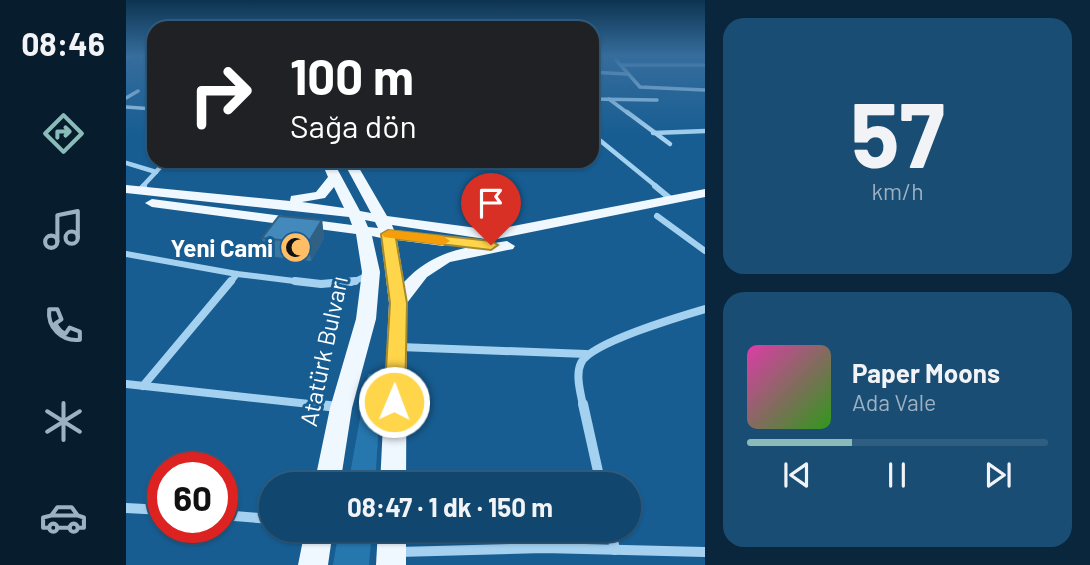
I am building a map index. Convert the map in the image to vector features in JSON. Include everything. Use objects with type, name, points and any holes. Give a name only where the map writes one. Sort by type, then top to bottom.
[{"type":"main road","name":"Atatürk Bulvarı","points":[[329,472],[341,408],[366,319],[371,272],[360,230],[331,168]]},
{"type":"main road","points":[[353,168],[385,226],[398,303],[393,472]]},
{"type":"main road","points":[[130,193],[273,202],[320,195],[336,176]]},
{"type":"main road","points":[[130,193],[334,226],[355,235],[360,230]]},
{"type":"main road","points":[[273,202],[360,230],[385,226],[505,234],[705,193]]},
{"type":"main road","points":[[373,201],[413,216],[439,222],[505,229],[537,228]]},
{"type":"main road","points":[[398,303],[411,284],[433,262],[451,256],[705,205]]},
{"type":"main road","points":[[385,226],[507,246]]},
{"type":"main road","points":[[313,565],[317,542]]},
{"type":"street","points":[[635,82],[640,87],[705,90]]},
{"type":"street","points":[[126,98],[138,91]]},
{"type":"street","points":[[599,99],[657,100]]},
{"type":"street","points":[[609,99],[670,144]]},
{"type":"street","points":[[126,107],[147,108]]},
{"type":"street","points":[[652,133],[705,131]]},
{"type":"street","points":[[599,140],[672,200]]},
{"type":"street","points":[[126,163],[156,172]]},
{"type":"street","points":[[130,193],[160,168]]},
{"type":"street","points":[[657,216],[705,251]]},
{"type":"street","points":[[126,254],[237,274],[337,285],[359,280],[371,272]]},
{"type":"street","points":[[142,386],[237,274]]},
{"type":"street","points":[[396,347],[586,354],[660,322],[705,310]]},
{"type":"street","points":[[586,354],[579,366],[580,391],[598,472]]},
{"type":"street","points":[[126,384],[341,408]]},
{"type":"street","points":[[126,508],[147,509]]},
{"type":"street","points":[[238,516],[259,518]]},
{"type":"street","points":[[613,542],[615,550]]},
{"type":"street","points":[[391,549],[544,548],[705,552]]},
{"type":"shaded area","points":[[382,373],[376,472],[350,472],[368,374]]},
{"type":"shaded area","points":[[337,542],[371,542],[369,565],[333,565]]},
{"type":"building","points":[[279,216],[322,220],[308,243],[262,238]]},
{"type":"slow traffic","points":[[389,234],[443,241]]},
{"type":"place","name":"Yeni Cami","points":[[296,247]]},
{"type":"route","points":[[394,402],[398,303],[388,234],[491,245]]}]
